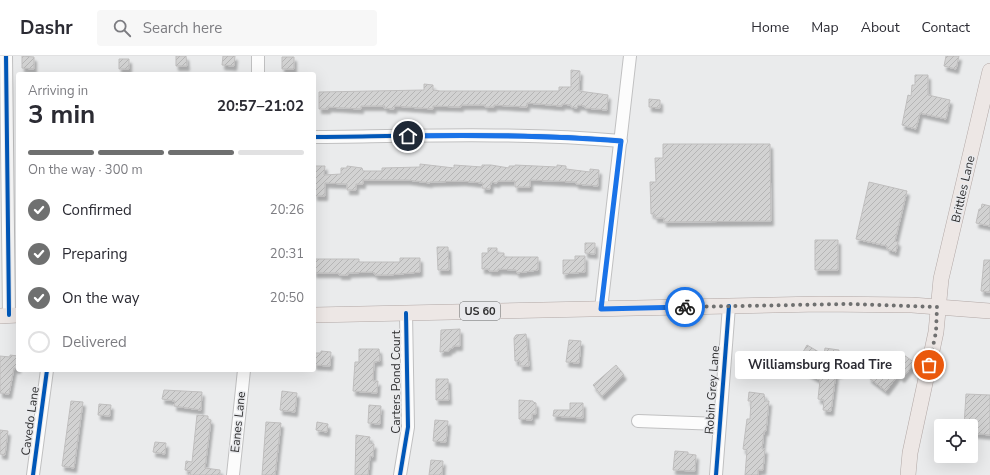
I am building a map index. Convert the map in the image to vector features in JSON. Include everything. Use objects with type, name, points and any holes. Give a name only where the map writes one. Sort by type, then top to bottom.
[{"type":"main road","name":"Brittles Lane","points":[[908,475],[910,454],[936,332],[937,307],[941,279],[990,71]]},
{"type":"main road","name":"US 60","points":[[316,314],[847,304],[937,307],[990,311]]},
{"type":"street","points":[[6,56],[9,315]]},
{"type":"street","points":[[258,56],[258,72]]},
{"type":"street","points":[[601,309],[630,56]]},
{"type":"street","points":[[316,137],[518,135],[569,136],[621,141]]},
{"type":"street","name":"Robin Grey Lane","points":[[716,475],[729,306]]},
{"type":"street","name":"Carters Pond Court","points":[[400,475],[408,428],[406,313]]},
{"type":"street","name":"Cavedo Lane","points":[[33,475],[47,372]]},
{"type":"street","name":"Eanes Lane","points":[[233,475],[244,372]]},
{"type":"street","points":[[638,420],[720,424]]},
{"type":"building","points":[[22,56],[34,57],[34,69],[22,68]]},
{"type":"building","points":[[176,56],[186,56],[187,66],[176,66]]},
{"type":"building","points":[[223,56],[235,56],[234,66],[222,65]]},
{"type":"building","points":[[946,56],[959,56],[956,69],[944,66]]},
{"type":"building","points":[[282,57],[294,57],[294,69],[282,69]]},
{"type":"building","points":[[119,59],[129,59],[129,69],[119,69]]},
{"type":"building","points":[[571,70],[580,71],[579,91],[608,95],[607,110],[585,108],[585,106],[578,105],[577,108],[571,107],[571,105],[562,104],[562,106],[527,103],[527,107],[494,105],[494,107],[485,107],[485,105],[461,105],[461,107],[433,106],[433,109],[395,106],[394,109],[384,108],[385,106],[361,106],[361,109],[328,107],[328,109],[319,109],[319,92],[424,90],[424,84],[433,85],[433,90],[440,91],[559,91],[559,87],[571,87]]},
{"type":"building","points":[[915,75],[928,75],[928,95],[950,100],[946,119],[920,113],[916,129],[902,125],[908,95],[911,96],[912,85],[915,85]]},
{"type":"building","points":[[649,99],[660,100],[660,108],[649,107]]},
{"type":"building","points":[[663,144],[770,144],[771,221],[664,222],[664,218],[655,218],[655,214],[651,214],[650,182],[656,182],[655,158],[663,158]]},
{"type":"building","points":[[420,164],[454,168],[454,165],[482,167],[482,165],[491,165],[509,168],[509,166],[515,165],[557,167],[557,165],[566,166],[566,169],[590,172],[590,169],[599,170],[598,186],[576,184],[576,182],[530,180],[530,187],[515,187],[515,181],[498,181],[497,183],[491,182],[490,189],[482,188],[483,183],[463,181],[430,183],[408,180],[363,180],[363,184],[356,184],[356,190],[347,190],[347,184],[325,183],[325,196],[316,196],[316,166],[325,166],[324,175],[341,174],[341,168],[347,168],[347,166],[362,168],[363,171],[382,171],[382,168],[420,167]]},
{"type":"building","points":[[869,182],[907,191],[895,241],[898,242],[896,252],[887,249],[887,246],[856,239]]},
{"type":"building","points":[[982,204],[990,206],[990,226],[976,223],[979,209],[981,209]]},
{"type":"building","points":[[815,240],[838,240],[838,270],[815,270]]},
{"type":"building","points":[[585,243],[595,243],[595,254],[585,253]]},
{"type":"building","points":[[437,247],[448,247],[449,270],[438,270]]},
{"type":"building","points":[[488,248],[497,248],[497,253],[504,253],[504,257],[538,257],[538,270],[517,273],[516,270],[498,269],[498,271],[489,271],[489,269],[482,269],[482,253],[488,253]]},
{"type":"building","points":[[575,256],[585,256],[585,272],[563,274],[563,260],[575,260]]},
{"type":"building","points":[[400,258],[420,258],[420,272],[389,275],[375,275],[375,273],[371,272],[348,273],[348,275],[339,275],[339,273],[316,273],[316,259],[359,259],[359,262],[400,262]]},
{"type":"building","points":[[984,260],[990,260],[990,292],[981,291]]},
{"type":"building","points":[[460,329],[460,346],[453,346],[453,348],[449,349],[449,351],[440,352],[441,330]]},
{"type":"building","points":[[526,334],[529,366],[520,366],[520,361],[515,361],[514,338],[516,335]]},
{"type":"building","points":[[569,340],[581,341],[579,363],[566,362]]},
{"type":"building","points":[[807,345],[824,355],[825,348],[839,350],[837,364],[840,364],[839,374],[836,373],[831,411],[823,410],[824,400],[818,399],[820,380],[795,366]]},
{"type":"building","points":[[359,349],[379,349],[380,361],[374,362],[373,381],[378,381],[377,393],[353,391],[355,362],[359,362]]},
{"type":"building","points":[[321,351],[331,352],[330,366],[316,365],[316,353],[321,353]]},
{"type":"building","points":[[10,355],[16,356],[16,368],[14,368],[9,394],[0,393],[0,356],[10,357]]},
{"type":"building","points":[[887,355],[898,363],[904,355],[915,363],[902,378],[898,375],[886,391],[869,378],[870,375],[865,371],[871,365],[876,369]]},
{"type":"building","points":[[616,365],[624,375],[602,396],[593,385]]},
{"type":"building","points":[[436,379],[448,379],[449,400],[436,400]]},
{"type":"building","points":[[164,390],[202,392],[201,410],[174,406],[175,401],[162,399]]},
{"type":"building","points":[[282,391],[297,393],[295,412],[280,410]]},
{"type":"building","points":[[749,392],[764,394],[765,401],[769,401],[766,431],[764,431],[762,449],[765,449],[763,470],[758,470],[758,475],[745,475],[747,450],[743,449],[747,419],[750,419],[751,401],[748,401]]},
{"type":"building","points":[[966,394],[990,395],[990,435],[978,434],[978,419],[964,419]]},
{"type":"building","points":[[519,400],[533,401],[536,403],[536,414],[532,414],[532,420],[519,419]]},
{"type":"building","points":[[71,401],[83,402],[74,468],[62,466]]},
{"type":"building","points":[[570,403],[583,403],[583,418],[553,416],[554,410],[570,410]]},
{"type":"building","points":[[99,404],[111,405],[110,416],[98,415]]},
{"type":"building","points":[[369,405],[381,406],[380,424],[368,423]]},
{"type":"building","points":[[197,415],[208,416],[208,419],[211,420],[205,468],[220,470],[220,475],[190,475],[191,471],[185,470],[186,461],[192,462]]},
{"type":"building","points":[[435,420],[448,421],[446,442],[433,441]]},
{"type":"building","points":[[266,422],[281,423],[275,475],[262,475]]},
{"type":"building","points":[[317,422],[328,424],[327,432],[316,430]]},
{"type":"building","points":[[0,430],[8,431],[5,455],[0,454]]},
{"type":"building","points":[[356,435],[370,437],[369,443],[374,444],[373,457],[370,456],[368,475],[355,475]]},
{"type":"building","points":[[155,442],[166,443],[165,454],[153,452]]},
{"type":"building","points":[[675,451],[688,452],[688,454],[696,455],[695,471],[673,470]]},
{"type":"building","points":[[431,460],[443,461],[442,475],[429,475]]},
{"type":"cycle path","points":[[6,56],[9,315]]},
{"type":"cycle path","points":[[316,137],[429,135],[544,136],[621,141]]},
{"type":"cycle path","points":[[716,475],[729,306]]},
{"type":"cycle path","points":[[400,475],[408,427],[406,313]]},
{"type":"cycle path","points":[[33,475],[47,372]]},
{"type":"way so far","points":[[685,307],[847,304],[937,307],[936,332],[929,365]]},
{"type":"place","name":"Williamsburg Road Tire","points":[[929,365]]},
{"type":"route","points":[[408,136],[569,136],[621,141],[601,309],[685,307]]}]
